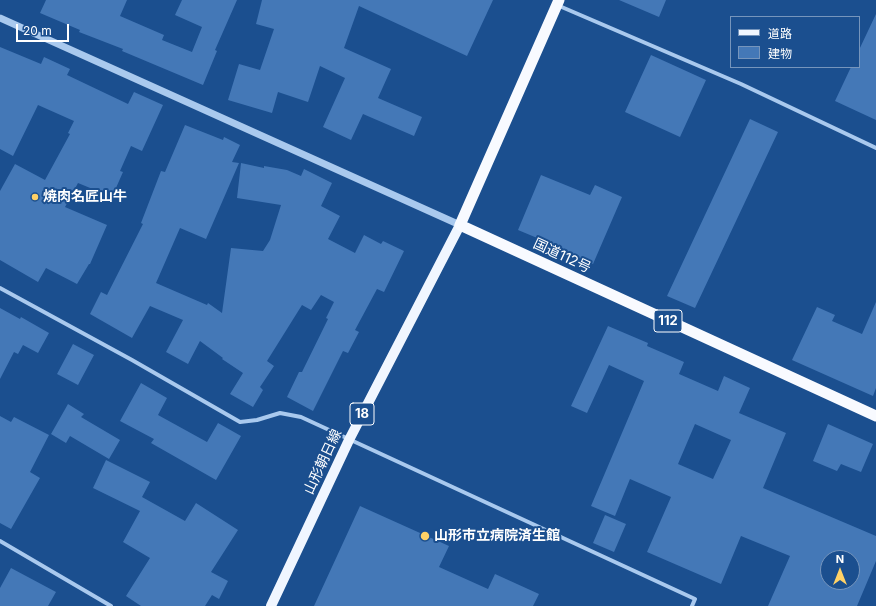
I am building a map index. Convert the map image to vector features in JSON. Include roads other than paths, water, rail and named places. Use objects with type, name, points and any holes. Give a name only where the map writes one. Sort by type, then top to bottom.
[{"type":"highway","points":[[460,225],[558,2]]},
{"type":"highway","name":"国道112号","points":[[460,225],[876,416]]},
{"type":"main road","name":"山形朝日線","points":[[271,606],[348,440],[460,225]]},
{"type":"street","points":[[558,2],[741,84],[876,148]]},
{"type":"street","points":[[0,18],[460,225]]},
{"type":"street","points":[[0,288],[132,360],[240,422],[256,420],[280,413],[300,416],[348,440],[695,599],[692,606]]},
{"type":"street","points":[[0,541],[111,606]]},
{"type":"place","name":"焼肉名匠山牛","points":[[35,197]]},
{"type":"place","name":"山形市立病院済生館","points":[[425,536]]}]
